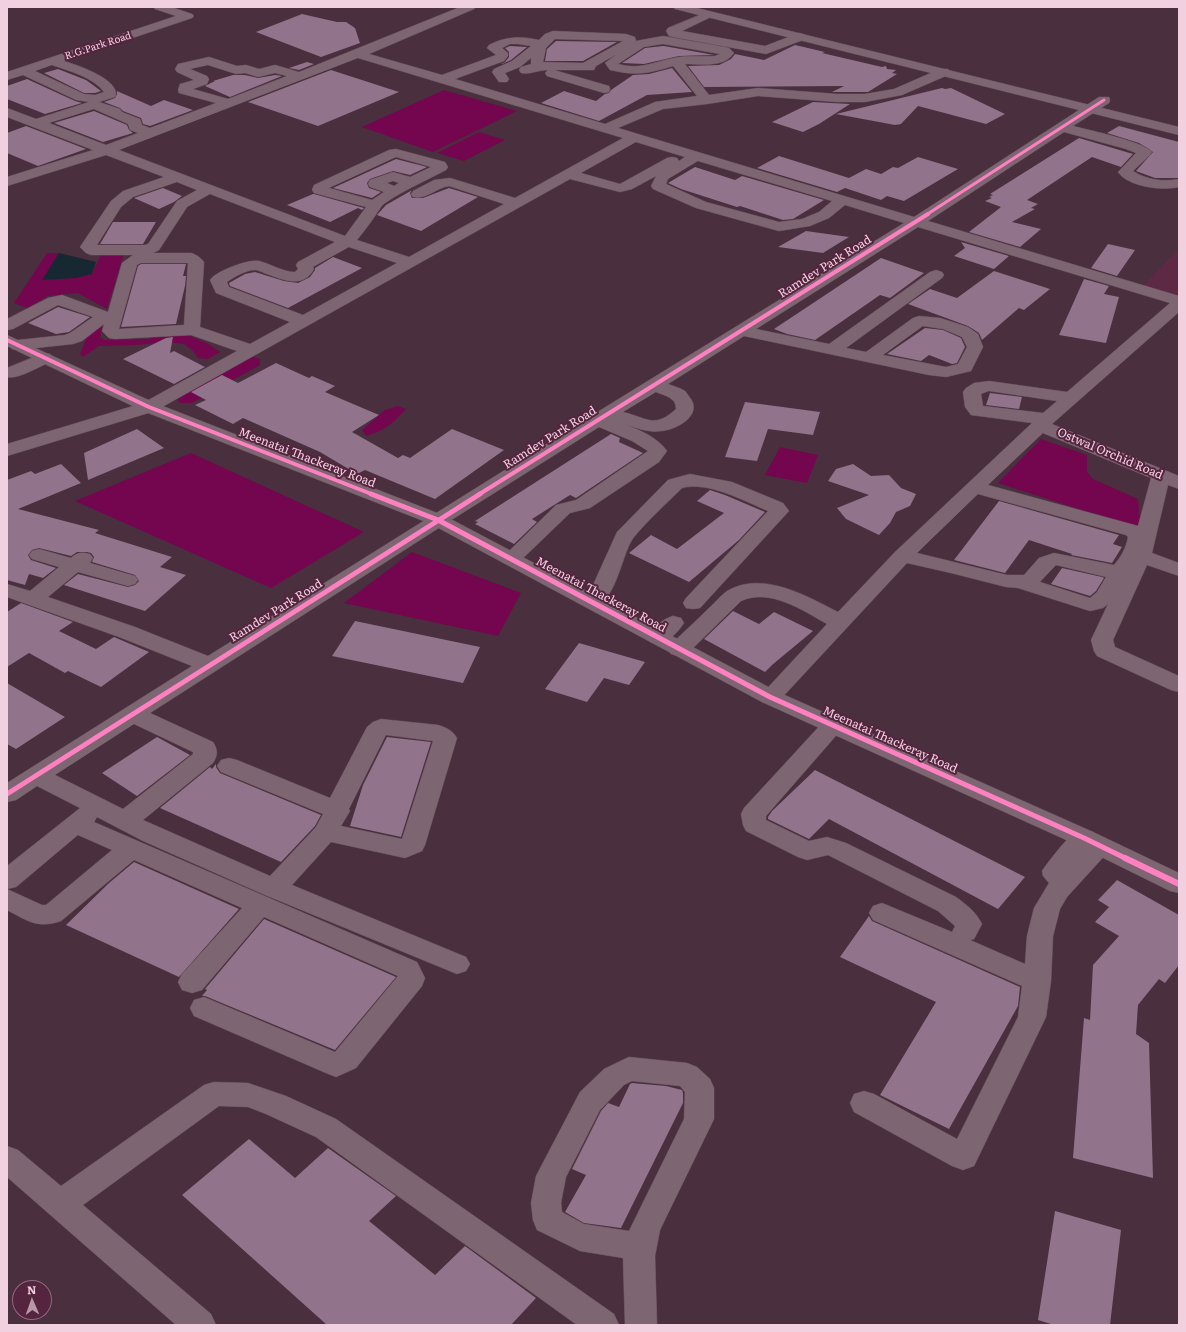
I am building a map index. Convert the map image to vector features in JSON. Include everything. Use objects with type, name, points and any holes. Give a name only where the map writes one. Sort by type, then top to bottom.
[{"type":"street","name":"R.G.Park Road","points":[[7,76],[188,16],[159,7]]},
{"type":"street","points":[[7,182],[106,150],[357,54],[470,7]]},
{"type":"street","points":[[680,7],[707,15],[944,72],[1098,105],[1179,120]]},
{"type":"street","points":[[707,15],[672,31],[673,33],[766,50],[799,37]]},
{"type":"street","points":[[784,20],[1098,105],[1179,131]]},
{"type":"street","points":[[549,36],[626,38],[630,40],[628,45],[583,66],[575,74],[609,88],[535,67],[539,49],[549,36]]},
{"type":"street","points":[[441,80],[500,58],[502,53],[493,48],[505,40],[518,40],[536,43],[539,45],[516,64],[498,72],[503,79]]},
{"type":"street","points":[[663,40],[725,51],[728,53],[723,58],[715,60],[675,61],[646,70],[629,70],[611,64],[640,44],[663,40]]},
{"type":"street","points":[[589,51],[612,52]]},
{"type":"street","points":[[357,54],[916,222],[1179,303]]},
{"type":"street","points":[[25,71],[81,97],[96,99],[110,94],[110,90],[90,75],[52,61]]},
{"type":"street","points":[[228,103],[184,90],[185,87],[202,81],[203,79],[181,69],[182,67],[209,61],[236,70],[246,69],[258,73],[275,69],[301,76]]},
{"type":"street","points":[[675,61],[684,70],[707,100]]},
{"type":"street","points":[[476,90],[535,67],[583,66]]},
{"type":"street","points":[[605,129],[660,105],[707,100],[758,92],[837,98],[865,98],[897,92],[944,72]]},
{"type":"street","points":[[36,123],[87,106],[95,105],[115,112],[115,114],[134,122],[135,127],[150,133]]},
{"type":"street","name":"Ramdev Park Road","points":[[7,794],[438,520],[916,222],[1098,105]]},
{"type":"street","points":[[7,112],[348,242],[410,262]]},
{"type":"street","points":[[1063,128],[1131,146],[1145,152],[1125,172],[1129,176],[1162,186],[1179,183]]},
{"type":"street","points":[[7,450],[149,407],[634,138]]},
{"type":"street","points":[[303,321],[222,290],[218,280],[231,272],[256,265],[290,277],[296,277],[304,274],[306,269],[304,265],[307,262],[348,242],[373,210],[374,205],[395,191],[413,183],[441,167],[440,165],[396,153],[389,154],[319,188],[320,190],[374,205]]},
{"type":"street","points":[[691,155],[662,176],[658,186],[701,205],[779,226],[805,223],[824,215],[842,200]]},
{"type":"street","points":[[568,174],[620,188],[691,155]]},
{"type":"street","points":[[7,170],[23,177]]},
{"type":"street","points":[[395,191],[375,183],[393,176],[413,183]]},
{"type":"street","points":[[178,177],[128,194],[116,204],[88,247],[91,250],[148,250],[154,247],[182,204],[209,189]]},
{"type":"street","points":[[364,222],[439,183],[444,182],[450,182],[516,203]]},
{"type":"street","points":[[192,330],[196,262],[191,258],[138,258],[130,263],[110,331],[115,334],[192,330],[250,350]]},
{"type":"street","points":[[832,350],[936,275]]},
{"type":"street","points":[[7,325],[54,301],[62,300],[101,314],[101,318],[76,337],[67,340],[12,343]]},
{"type":"street","points":[[770,697],[902,556],[1044,422],[1179,303]]},
{"type":"street","points":[[742,330],[869,358],[946,372],[965,367],[975,347],[973,339],[968,334],[956,327],[929,320],[919,321],[869,358]]},
{"type":"street","name":"Meenatai Thackeray Road","points":[[12,343],[149,407],[438,520],[591,601],[666,630],[679,648],[770,697],[1091,842],[1179,884]]},
{"type":"street","points":[[11,373],[44,358]]},
{"type":"street","points":[[603,417],[647,425],[668,424],[684,411],[686,404],[679,395],[654,385]]},
{"type":"street","name":"Ostwal Orchid Road","points":[[1071,398],[989,386],[980,387],[972,392],[974,406],[977,411],[1044,422],[1170,480]]},
{"type":"street","points":[[511,559],[563,509],[583,504],[652,458],[658,451],[654,446],[643,439],[603,417]]},
{"type":"street","points":[[591,601],[603,586],[624,536],[675,484],[690,480],[725,486],[776,507],[779,510],[693,603]]},
{"type":"street","points":[[1170,480],[1155,495],[1141,556],[1102,640],[1105,651],[1179,685]]},
{"type":"street","points":[[902,556],[954,567],[1006,581],[1020,582],[1090,605],[1096,604],[1101,600],[1119,572],[1126,566],[1138,543],[1138,536],[1132,531],[974,487]]},
{"type":"street","points":[[39,555],[79,561],[128,580]]},
{"type":"street","points":[[1141,556],[1179,570]]},
{"type":"street","points":[[1020,582],[1031,579],[1046,562],[1054,559],[1102,570],[1119,572]]},
{"type":"street","points":[[33,599],[79,561]]},
{"type":"street","points":[[679,648],[734,596],[741,591],[748,589],[760,589],[787,596],[840,622]]},
{"type":"street","points":[[7,590],[127,632],[210,665]]},
{"type":"street","points":[[7,899],[39,915],[52,914],[132,837],[205,757],[205,748],[132,714]]},
{"type":"street","points":[[833,725],[753,814],[755,825],[807,852],[826,846],[837,849],[947,904],[960,914],[969,924],[965,932]]},
{"type":"street","points":[[192,982],[267,896],[326,832],[338,811],[375,732],[381,727],[438,733],[445,738],[413,845],[405,849],[326,832]]},
{"type":"street","points":[[229,766],[338,811]]},
{"type":"street","points":[[36,775],[96,806],[132,837]]},
{"type":"street","points":[[7,880],[96,806]]},
{"type":"street","points":[[75,824],[132,837],[267,896],[408,969],[412,978],[346,1060],[336,1065],[204,1008]]},
{"type":"street","points":[[864,1103],[963,1157],[1032,1017],[1037,981],[1040,936],[1047,908],[1091,842]]},
{"type":"street","points":[[267,896],[457,964]]},
{"type":"street","points":[[882,913],[1037,981]]},
{"type":"street","points":[[640,1325],[639,1256],[641,1248],[645,1229],[699,1119],[700,1088],[687,1075],[629,1069],[614,1077],[590,1101],[550,1176],[546,1203],[548,1220],[580,1237],[641,1248]]},
{"type":"street","points":[[60,1204],[214,1094],[248,1095],[276,1105],[326,1128],[527,1269],[603,1325]]},
{"type":"street","points":[[7,1159],[200,1325]]},
{"type":"shaded area","points":[[444,90],[517,111],[433,152],[362,127]]},
{"type":"shaded area","points":[[479,132],[505,140],[464,161],[437,153]]},
{"type":"shaded area","points":[[1179,248],[1179,297],[1142,287]]},
{"type":"shaded area","points":[[102,252],[124,253],[107,309],[78,293],[48,296],[27,308],[14,303],[47,253],[59,253],[43,280],[92,274]]},
{"type":"shaded area","points":[[98,323],[103,326],[100,337],[104,340],[149,339],[158,334],[178,331],[207,343],[220,352],[208,359],[198,358],[193,351],[184,344],[169,342],[99,346],[83,357],[80,354],[86,339],[85,331]]},
{"type":"shaded area","points":[[250,356],[260,359],[260,365],[192,403],[181,403],[177,400],[185,393]]},
{"type":"shaded area","points":[[398,406],[406,409],[397,419],[379,431],[366,436],[362,430],[385,410]]},
{"type":"shaded area","points":[[1041,439],[1087,455],[1087,472],[1093,479],[1138,499],[1141,529],[998,483]]},
{"type":"shaded area","points":[[780,447],[818,455],[807,483],[765,475]]},
{"type":"shaded area","points":[[191,453],[364,532],[271,588],[75,501]]},
{"type":"shaded area","points":[[412,552],[521,593],[498,636],[344,603]]},
{"type":"water","points":[[59,253],[96,262],[92,274],[76,278],[42,280]]},
{"type":"building","points":[[302,14],[337,22],[346,22],[355,28],[360,43],[321,57],[256,32]]},
{"type":"building","points":[[556,41],[617,42],[583,61],[545,61],[547,49]]},
{"type":"building","points":[[795,45],[882,67],[886,66],[887,69],[896,70],[892,73],[897,74],[868,92],[832,92],[844,86],[704,87],[688,66],[719,65],[731,59],[735,54],[764,60]]},
{"type":"building","points":[[510,46],[527,47],[511,60],[501,64],[509,57],[509,52],[505,48]]},
{"type":"building","points":[[663,46],[714,55],[679,56],[644,64],[622,63],[645,48]]},
{"type":"building","points":[[307,62],[314,64],[299,70],[289,68]]},
{"type":"building","points":[[672,68],[692,92],[647,95],[599,121],[541,103],[564,91],[596,101],[633,75],[649,74]]},
{"type":"building","points":[[58,69],[86,80],[101,91],[95,93],[84,93],[44,73]]},
{"type":"building","points":[[331,70],[399,92],[318,126],[248,102]]},
{"type":"building","points":[[233,75],[245,75],[258,78],[275,75],[282,76],[230,97],[205,86],[215,81],[213,81]]},
{"type":"building","points":[[27,79],[82,103],[45,114],[7,99],[7,86]]},
{"type":"building","points":[[942,88],[951,88],[1005,114],[986,124],[918,106],[901,124],[895,125],[836,114]]},
{"type":"building","points":[[117,91],[151,106],[164,100],[193,110],[150,126],[143,124],[141,118],[104,102],[115,98]]},
{"type":"building","points":[[813,102],[850,104],[819,124],[803,132],[772,122]]},
{"type":"building","points":[[94,111],[127,125],[129,130],[133,133],[103,142],[54,123]]},
{"type":"building","points":[[26,126],[86,149],[38,166],[7,153],[7,133]]},
{"type":"building","points":[[1119,126],[1179,142],[1179,178],[1155,178],[1136,171],[1153,152],[1139,143],[1107,133]]},
{"type":"building","points":[[1079,138],[1133,154],[1121,167],[1092,157],[1027,200],[1038,204],[1031,208],[1035,209],[1012,222],[1041,229],[1020,247],[969,232],[1001,207],[985,201],[992,198],[989,197],[993,195],[990,194]]},
{"type":"building","points":[[779,156],[849,178],[866,169],[881,174],[893,167],[898,168],[918,157],[958,169],[904,201],[887,196],[881,200],[845,188],[837,192],[757,168]]},
{"type":"building","points":[[396,159],[427,167],[410,175],[393,171],[370,179],[367,183],[369,188],[381,192],[372,198],[333,188]]},
{"type":"building","points":[[695,167],[735,180],[742,176],[824,200],[793,219],[783,220],[681,189],[668,183]]},
{"type":"building","points":[[163,188],[182,196],[174,202],[159,209],[134,198]]},
{"type":"building","points":[[449,188],[478,197],[421,231],[377,215],[386,205],[412,190],[410,193],[412,198],[423,198]]},
{"type":"building","points":[[313,194],[364,208],[362,210],[358,208],[330,222],[287,205]]},
{"type":"building","points":[[113,222],[156,222],[143,244],[100,244]]},
{"type":"building","points":[[806,231],[849,237],[823,253],[778,247]]},
{"type":"building","points":[[961,242],[1009,256],[994,269],[954,256],[965,248]]},
{"type":"building","points":[[1108,244],[1135,250],[1117,276],[1091,268]]},
{"type":"building","points":[[333,257],[362,268],[288,308],[230,286],[229,283],[245,274],[255,272],[284,281],[298,283],[310,277],[315,268]]},
{"type":"building","points":[[881,258],[924,273],[890,298],[880,295],[815,340],[787,334],[774,329]]},
{"type":"building","points":[[141,264],[186,264],[183,276],[186,276],[185,286],[176,324],[121,327],[138,266]]},
{"type":"building","points":[[994,271],[1050,289],[1024,310],[1019,308],[982,340],[979,333],[968,326],[908,304],[930,289],[957,298]]},
{"type":"building","points":[[1084,279],[1109,286],[1104,294],[1119,297],[1106,343],[1059,335]]},
{"type":"building","points":[[58,307],[90,317],[69,332],[56,334],[28,323]]},
{"type":"building","points":[[925,328],[943,330],[961,338],[965,347],[957,363],[952,364],[929,355],[921,361],[887,354]]},
{"type":"building","points":[[173,337],[170,353],[174,351],[205,367],[174,384],[123,359],[166,338]]},
{"type":"building","points":[[276,363],[309,378],[312,376],[335,386],[325,392],[379,415],[352,432],[398,458],[403,455],[410,458],[452,429],[504,450],[435,499],[365,470],[357,474],[320,452],[243,418],[233,424],[195,405],[206,400],[191,392],[222,375],[238,383]]},
{"type":"building","points":[[990,393],[1022,397],[1019,409],[986,405]]},
{"type":"building","points":[[745,402],[820,412],[813,435],[768,429],[757,461],[725,457]]},
{"type":"building","points":[[137,429],[164,448],[88,480],[84,453]]},
{"type":"building","points":[[611,434],[620,438],[619,442],[643,453],[576,498],[570,495],[532,519],[537,522],[514,544],[475,524],[478,522],[475,521]]},
{"type":"building","points":[[61,464],[81,483],[18,509],[99,530],[95,533],[172,557],[160,567],[186,575],[145,611],[64,585],[78,574],[128,587],[135,585],[139,581],[135,575],[92,562],[94,557],[91,553],[87,552],[77,552],[71,556],[39,548],[32,550],[28,555],[31,560],[56,568],[43,578],[29,574],[25,585],[7,580],[7,480],[31,471],[35,474]]},
{"type":"building","points":[[853,464],[871,476],[889,475],[901,488],[916,494],[910,506],[896,512],[890,523],[879,535],[846,519],[837,508],[869,495],[828,481],[836,469]]},
{"type":"building","points":[[710,490],[765,512],[739,540],[689,582],[629,553],[651,535],[677,549],[724,513],[697,501]]},
{"type":"building","points":[[999,501],[1119,535],[1113,544],[1122,547],[1112,563],[1071,555],[1072,554],[1029,540],[1005,573],[954,560]]},
{"type":"building","points":[[1062,568],[1104,578],[1096,591],[1090,596],[1051,584]]},
{"type":"building","points":[[21,603],[73,622],[59,631],[96,649],[114,637],[149,652],[101,687],[68,671],[65,673],[29,653],[7,667],[7,612]]},
{"type":"building","points":[[733,611],[759,624],[774,612],[813,631],[765,672],[704,639]]},
{"type":"building","points":[[355,621],[480,647],[463,683],[332,656]]},
{"type":"building","points":[[579,643],[645,662],[629,685],[604,678],[587,702],[545,689]]},
{"type":"building","points":[[7,683],[65,717],[16,749],[7,744]]},
{"type":"building","points":[[157,737],[190,755],[137,796],[102,773]]},
{"type":"building","points":[[387,737],[431,742],[401,837],[350,826],[363,785]]},
{"type":"building","points":[[216,764],[216,767],[220,773],[321,815],[315,826],[281,862],[160,808],[210,767],[212,769]]},
{"type":"building","points":[[815,770],[1025,877],[998,909],[829,819],[809,839],[768,819],[772,811]]},
{"type":"building","points":[[134,862],[239,909],[179,977],[66,925],[109,883]]},
{"type":"building","points":[[1117,880],[1179,915],[1179,965],[1165,983],[1159,979],[1138,1005],[1136,1034],[1149,1043],[1153,1178],[1073,1158],[1084,1018],[1090,1020],[1093,965],[1119,936],[1095,922],[1109,907],[1098,900]]},
{"type":"building","points":[[869,916],[872,921],[1020,987],[1018,1006],[949,1129],[880,1095],[936,1002],[840,957]]},
{"type":"building","points":[[264,919],[396,977],[335,1050],[202,996],[207,990],[205,989]]},
{"type":"building","points":[[630,1084],[666,1086],[682,1090],[683,1103],[621,1228],[584,1223],[565,1212],[586,1175],[572,1169],[601,1111],[608,1103],[619,1107]]},
{"type":"building","points":[[249,1139],[295,1178],[328,1148],[396,1196],[369,1221],[435,1275],[465,1246],[536,1298],[511,1325],[327,1325],[182,1195]]},
{"type":"building","points":[[1055,1211],[1121,1230],[1110,1325],[1054,1325],[1038,1320]]},
{"type":"cycle path","points":[[7,794],[438,520],[916,222],[1104,100]]},
{"type":"cycle path","points":[[7,340],[149,407],[438,520],[770,697],[1084,838],[1179,884]]}]
